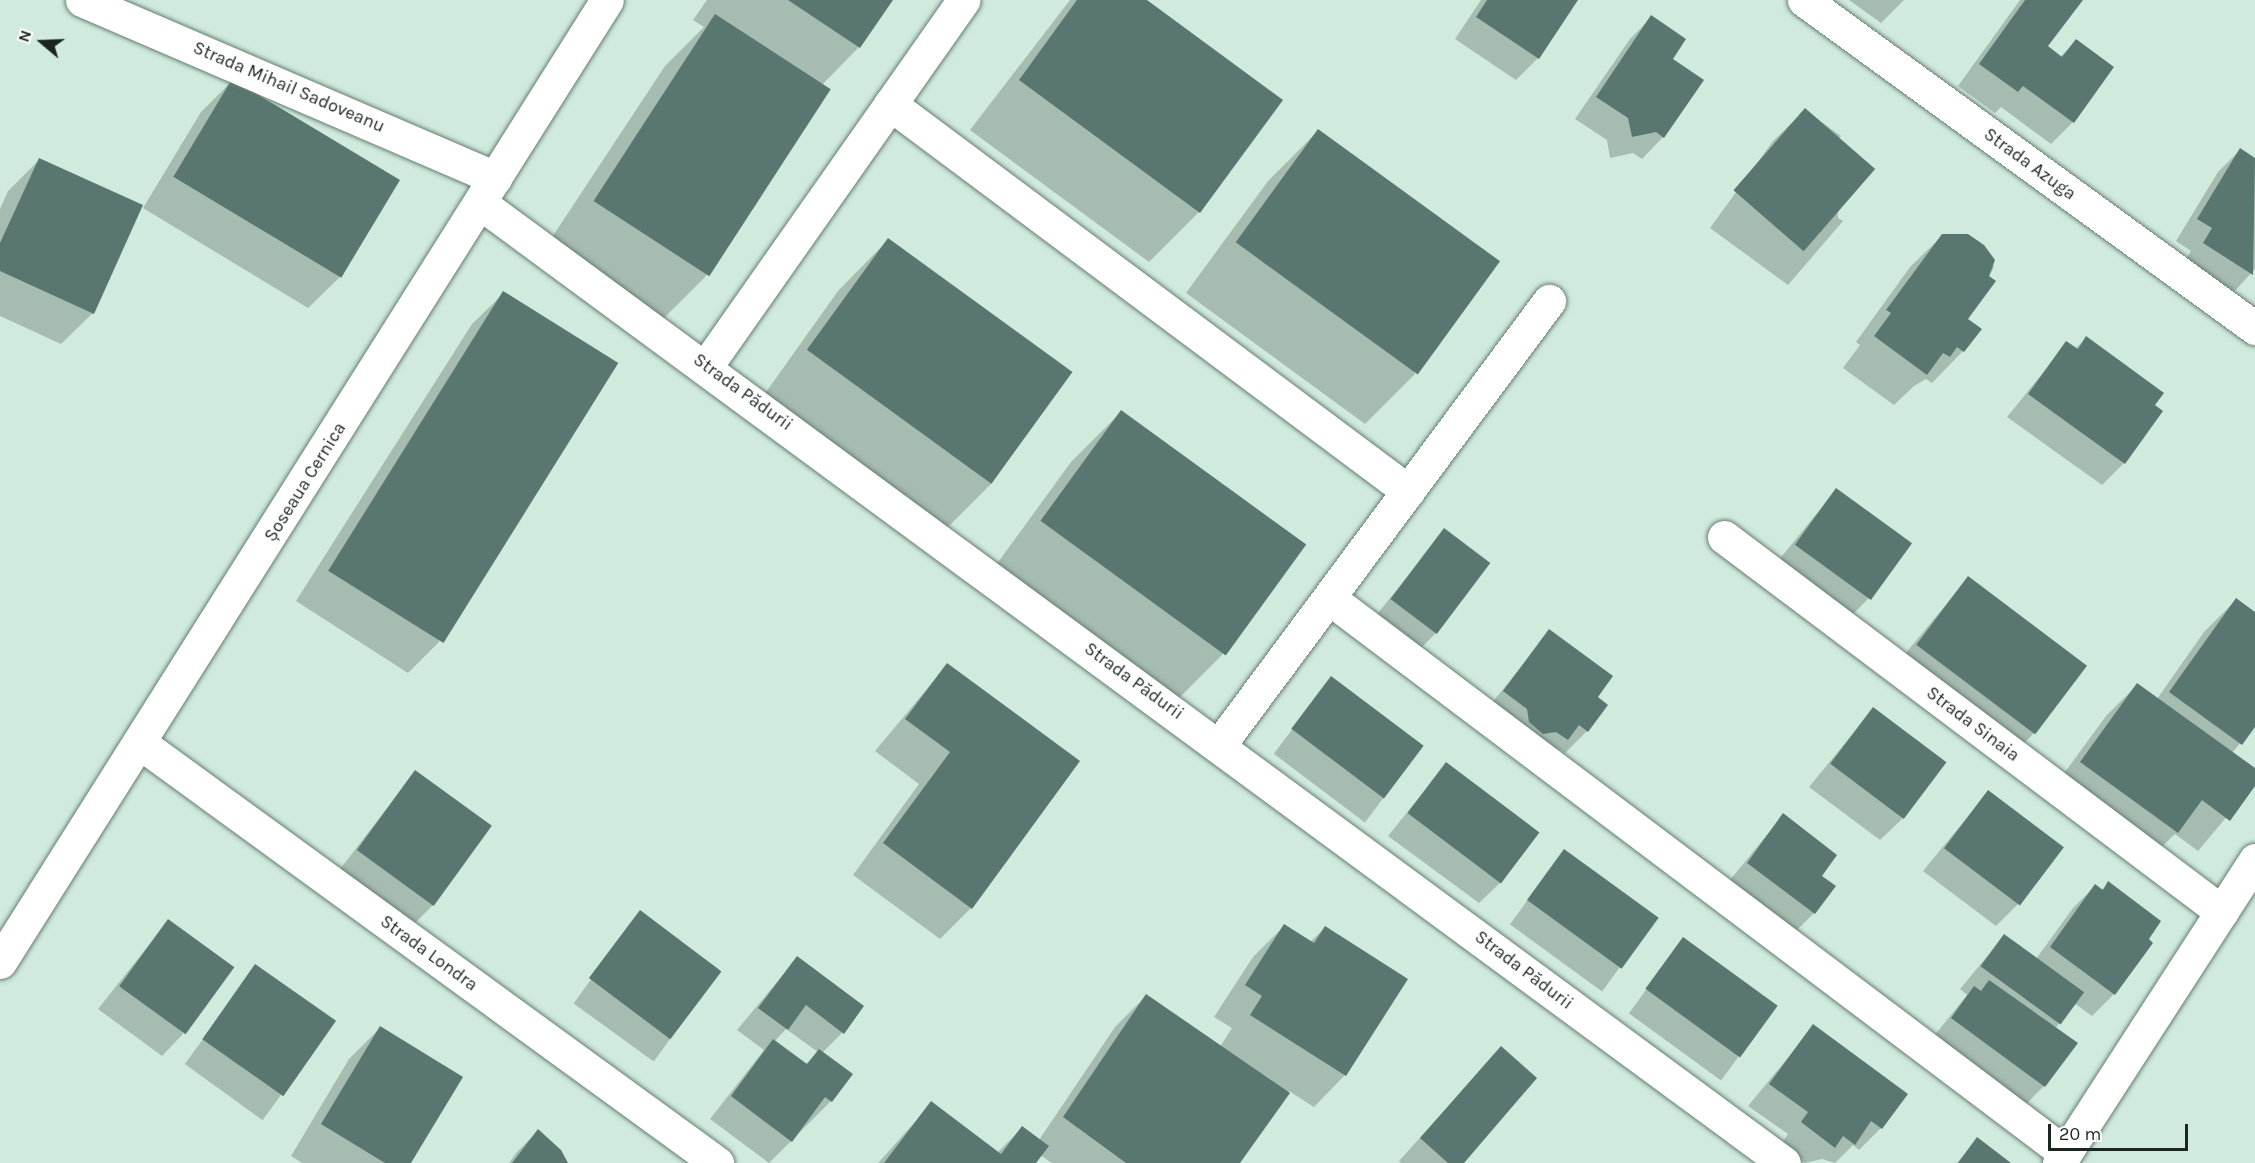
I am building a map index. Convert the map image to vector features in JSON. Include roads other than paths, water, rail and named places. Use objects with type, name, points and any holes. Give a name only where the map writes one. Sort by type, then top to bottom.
[{"type":"street","name":"Strada Mihail Sadoveanu","points":[[82,0],[487,191]]},
{"type":"street","name":"Șoseaua Cernica","points":[[0,962],[141,743],[607,0]]},
{"type":"street","points":[[706,365],[964,0]]},
{"type":"street","name":"Strada Azuga","points":[[1804,0],[2255,328]]},
{"type":"street","points":[[890,104],[1408,491]]},
{"type":"street","name":"Strada Pădurii","points":[[487,191],[706,365],[1784,1163]]},
{"type":"street","points":[[1220,744],[1549,301]]},
{"type":"street","name":"Strada Sinaia","points":[[1724,537],[2222,912]]},
{"type":"street","points":[[1329,598],[2062,1158],[2255,860]]},
{"type":"street","name":"Strada Londra","points":[[141,743],[717,1163]]}]
